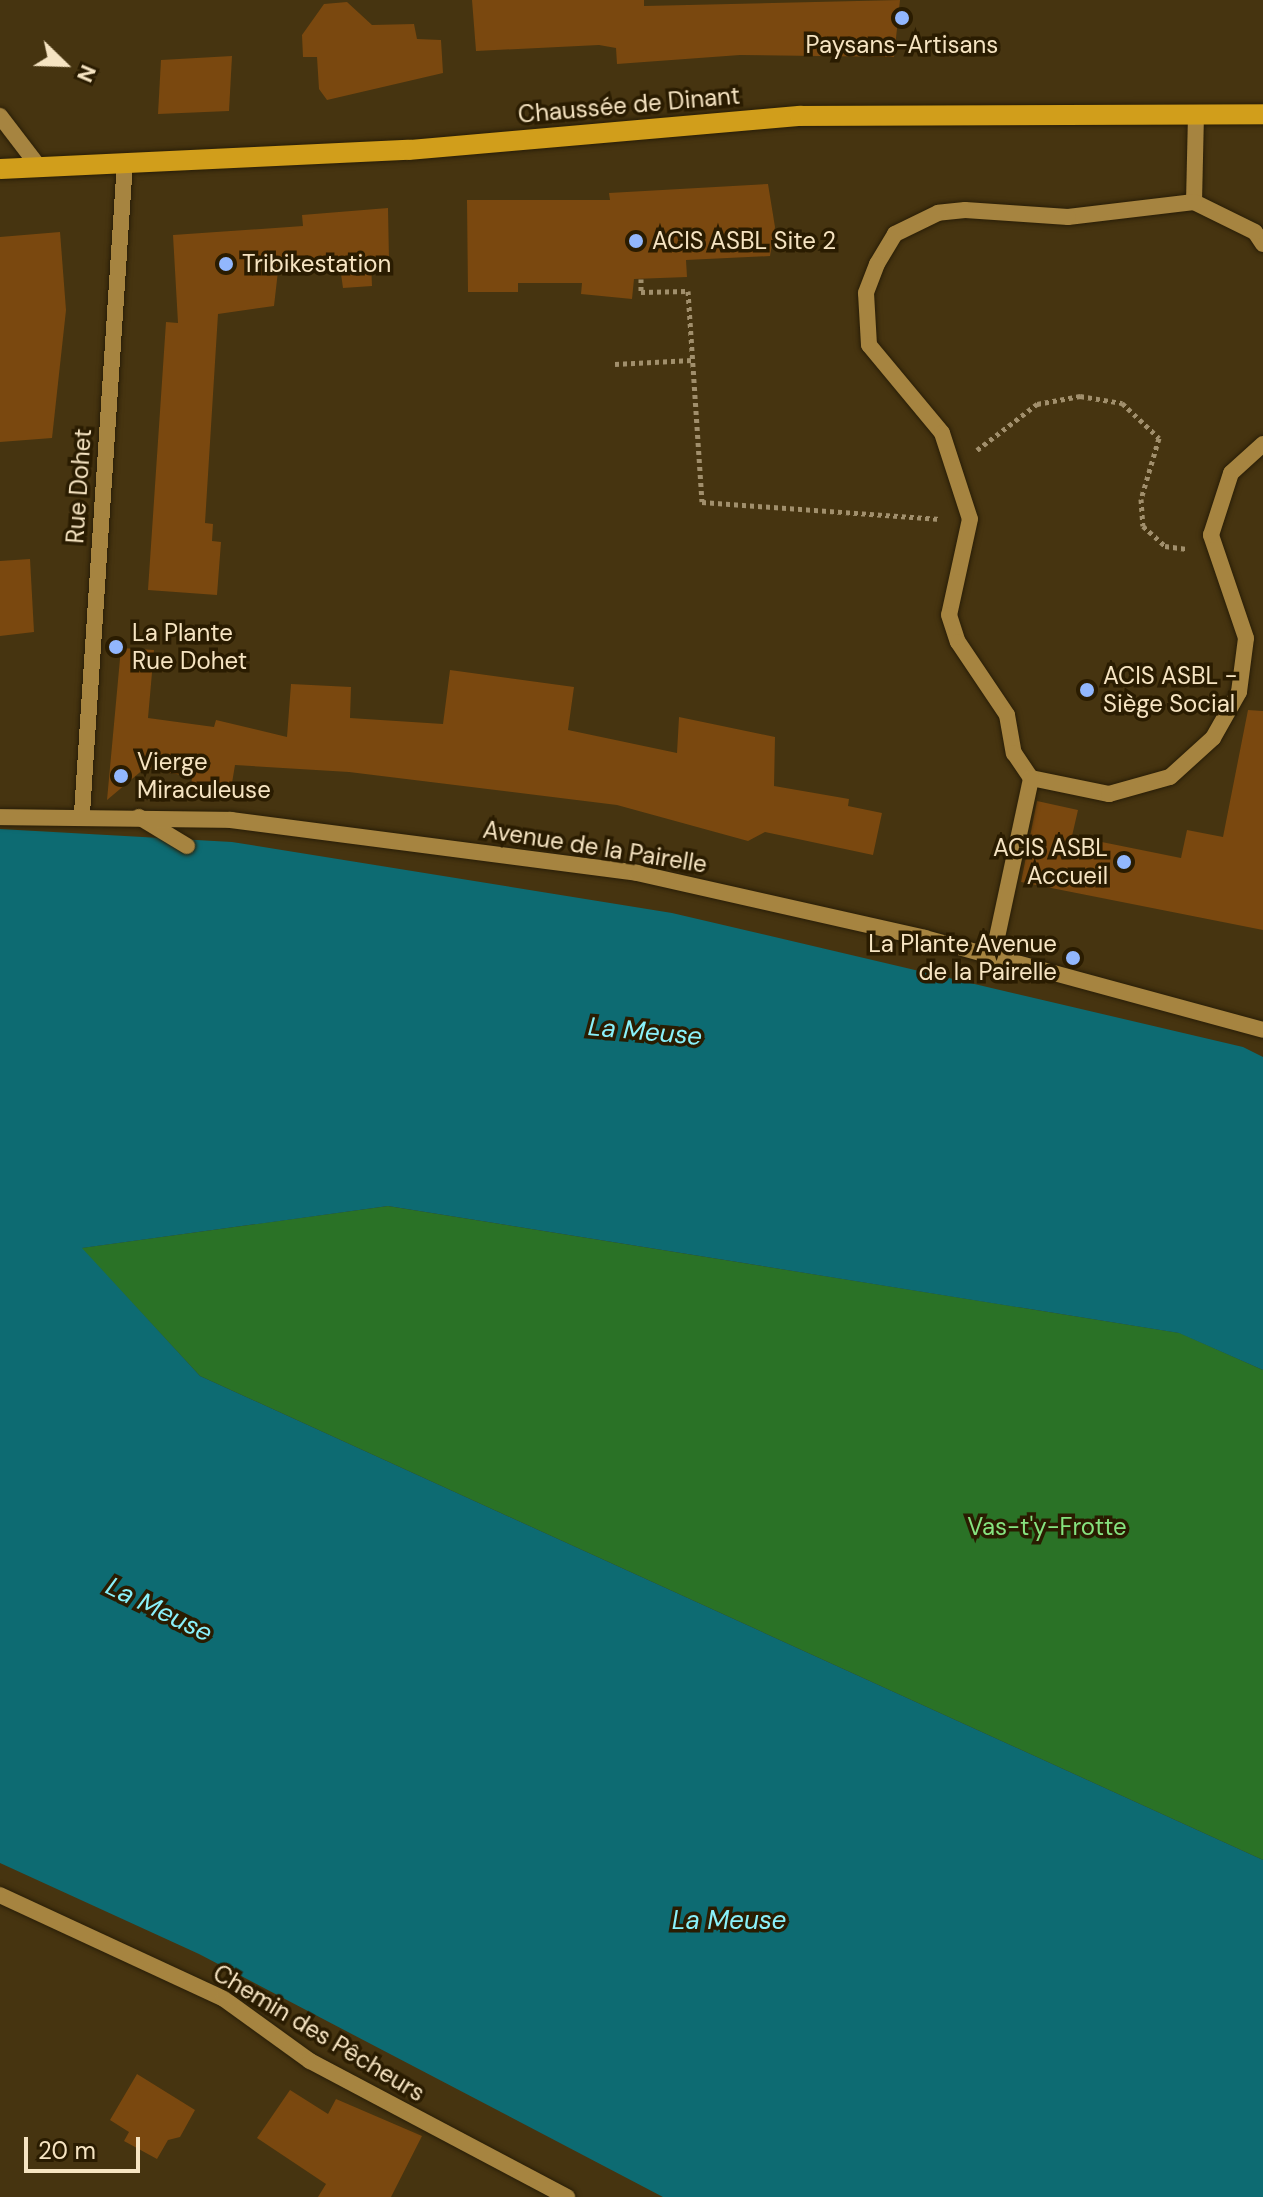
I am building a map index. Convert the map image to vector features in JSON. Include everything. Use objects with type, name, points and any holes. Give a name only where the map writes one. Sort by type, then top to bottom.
[{"type":"main road","name":"Chaussée de Dinant","points":[[0,169],[409,150],[800,116],[1263,114]]},
{"type":"street","points":[[1194,202],[1196,114]]},
{"type":"street","points":[[0,116],[39,167]]},
{"type":"street","name":"Rue Dohet","points":[[82,813],[125,162]]},
{"type":"street","points":[[1263,244],[1255,232],[1194,202],[1068,217],[938,213],[895,234],[866,293],[869,345],[942,433],[958,472],[970,519],[949,615],[973,669],[1007,715],[1014,753],[1031,778],[1109,794],[1170,777],[1213,738],[1239,692],[1246,638],[1211,535],[1231,473],[1263,444]]},
{"type":"street","points":[[993,956],[1031,778]]},
{"type":"street","name":"Avenue de la Pairelle","points":[[0,817],[82,813],[231,820],[637,873],[993,956],[1263,1030]]},
{"type":"street","points":[[138,816],[187,846]]},
{"type":"street","name":"Chemin des Pêcheurs","points":[[0,1895],[224,1999],[310,2061],[567,2197]]},
{"type":"path","points":[[641,279],[641,292],[688,291],[702,502],[877,519],[970,519]]},
{"type":"path","points":[[615,364],[692,360]]},
{"type":"path","points":[[958,472],[1006,422],[1037,404],[1104,397],[1137,412],[1159,438],[1141,499],[1143,526],[1165,546],[1214,548]]},
{"type":"green space","name":"Vas-t'y-Frotte","points":[[388,1206],[1180,1333],[1263,1370],[1263,1860],[200,1376],[81,1248]]},
{"type":"water","name":"La Meuse","points":[[0,829],[232,842],[672,913],[1243,1047],[1263,1057],[1263,1370],[1179,1333],[388,1206],[82,1248],[200,1376],[1263,1860],[1263,2197],[663,2197],[199,1954],[0,1863]]},
{"type":"building","points":[[472,0],[644,0],[644,6],[900,0],[894,57],[740,55],[617,64],[616,48],[599,45],[476,51]]},
{"type":"building","points":[[347,2],[372,25],[414,24],[417,39],[441,40],[443,73],[327,100],[319,89],[317,57],[303,57],[302,35],[324,4]]},
{"type":"building","points":[[232,56],[229,111],[158,114],[161,60]]},
{"type":"building","points":[[768,184],[775,227],[770,256],[686,260],[687,277],[634,279],[632,299],[581,294],[582,283],[518,283],[518,292],[468,292],[467,200],[610,200],[609,193]]},
{"type":"building","points":[[388,208],[389,260],[371,262],[372,286],[343,288],[340,267],[278,271],[274,306],[218,314],[205,523],[213,524],[212,541],[221,542],[217,595],[148,590],[166,322],[178,323],[173,235],[303,226],[302,215]]},
{"type":"building","points":[[60,232],[66,310],[52,438],[0,442],[0,237]]},
{"type":"building","points":[[30,559],[34,632],[0,636],[0,561]]},
{"type":"building","points":[[121,648],[154,650],[148,718],[214,727],[216,720],[287,737],[291,684],[351,687],[350,718],[443,724],[450,670],[574,687],[568,730],[677,753],[679,717],[775,737],[774,786],[849,799],[848,806],[882,813],[873,855],[765,832],[748,841],[617,805],[349,772],[235,765],[230,795],[191,789],[192,777],[145,768],[107,800]]},
{"type":"building","name":"ACIS ASBL Accueil","points":[[1248,710],[1263,711],[1263,930],[1021,882],[1037,801],[1078,810],[1072,836],[1181,858],[1187,830],[1223,837]]},
{"type":"building","points":[[137,2074],[195,2110],[180,2137],[168,2140],[157,2159],[124,2141],[129,2132],[110,2120]]},
{"type":"building","points":[[290,2090],[328,2114],[336,2099],[422,2136],[391,2197],[318,2197],[326,2184],[257,2138]]},
{"type":"place","name":"Paysans-Artisans","points":[[902,18]]},
{"type":"place","name":"ACIS ASBL Site 2","points":[[636,241]]},
{"type":"place","name":"Tribikestation","points":[[226,264]]},
{"type":"place","name":"La Plante Rue Dohet","points":[[116,647]]},
{"type":"place","name":"ACIS ASBL - Siège Social","points":[[1087,690]]},
{"type":"place","name":"Vierge Miraculeuse","points":[[121,776]]},
{"type":"place","name":"ACIS ASBL Accueil","points":[[1124,862]]},
{"type":"place","name":"La Plante Avenue de la Pairelle","points":[[1073,958]]}]
